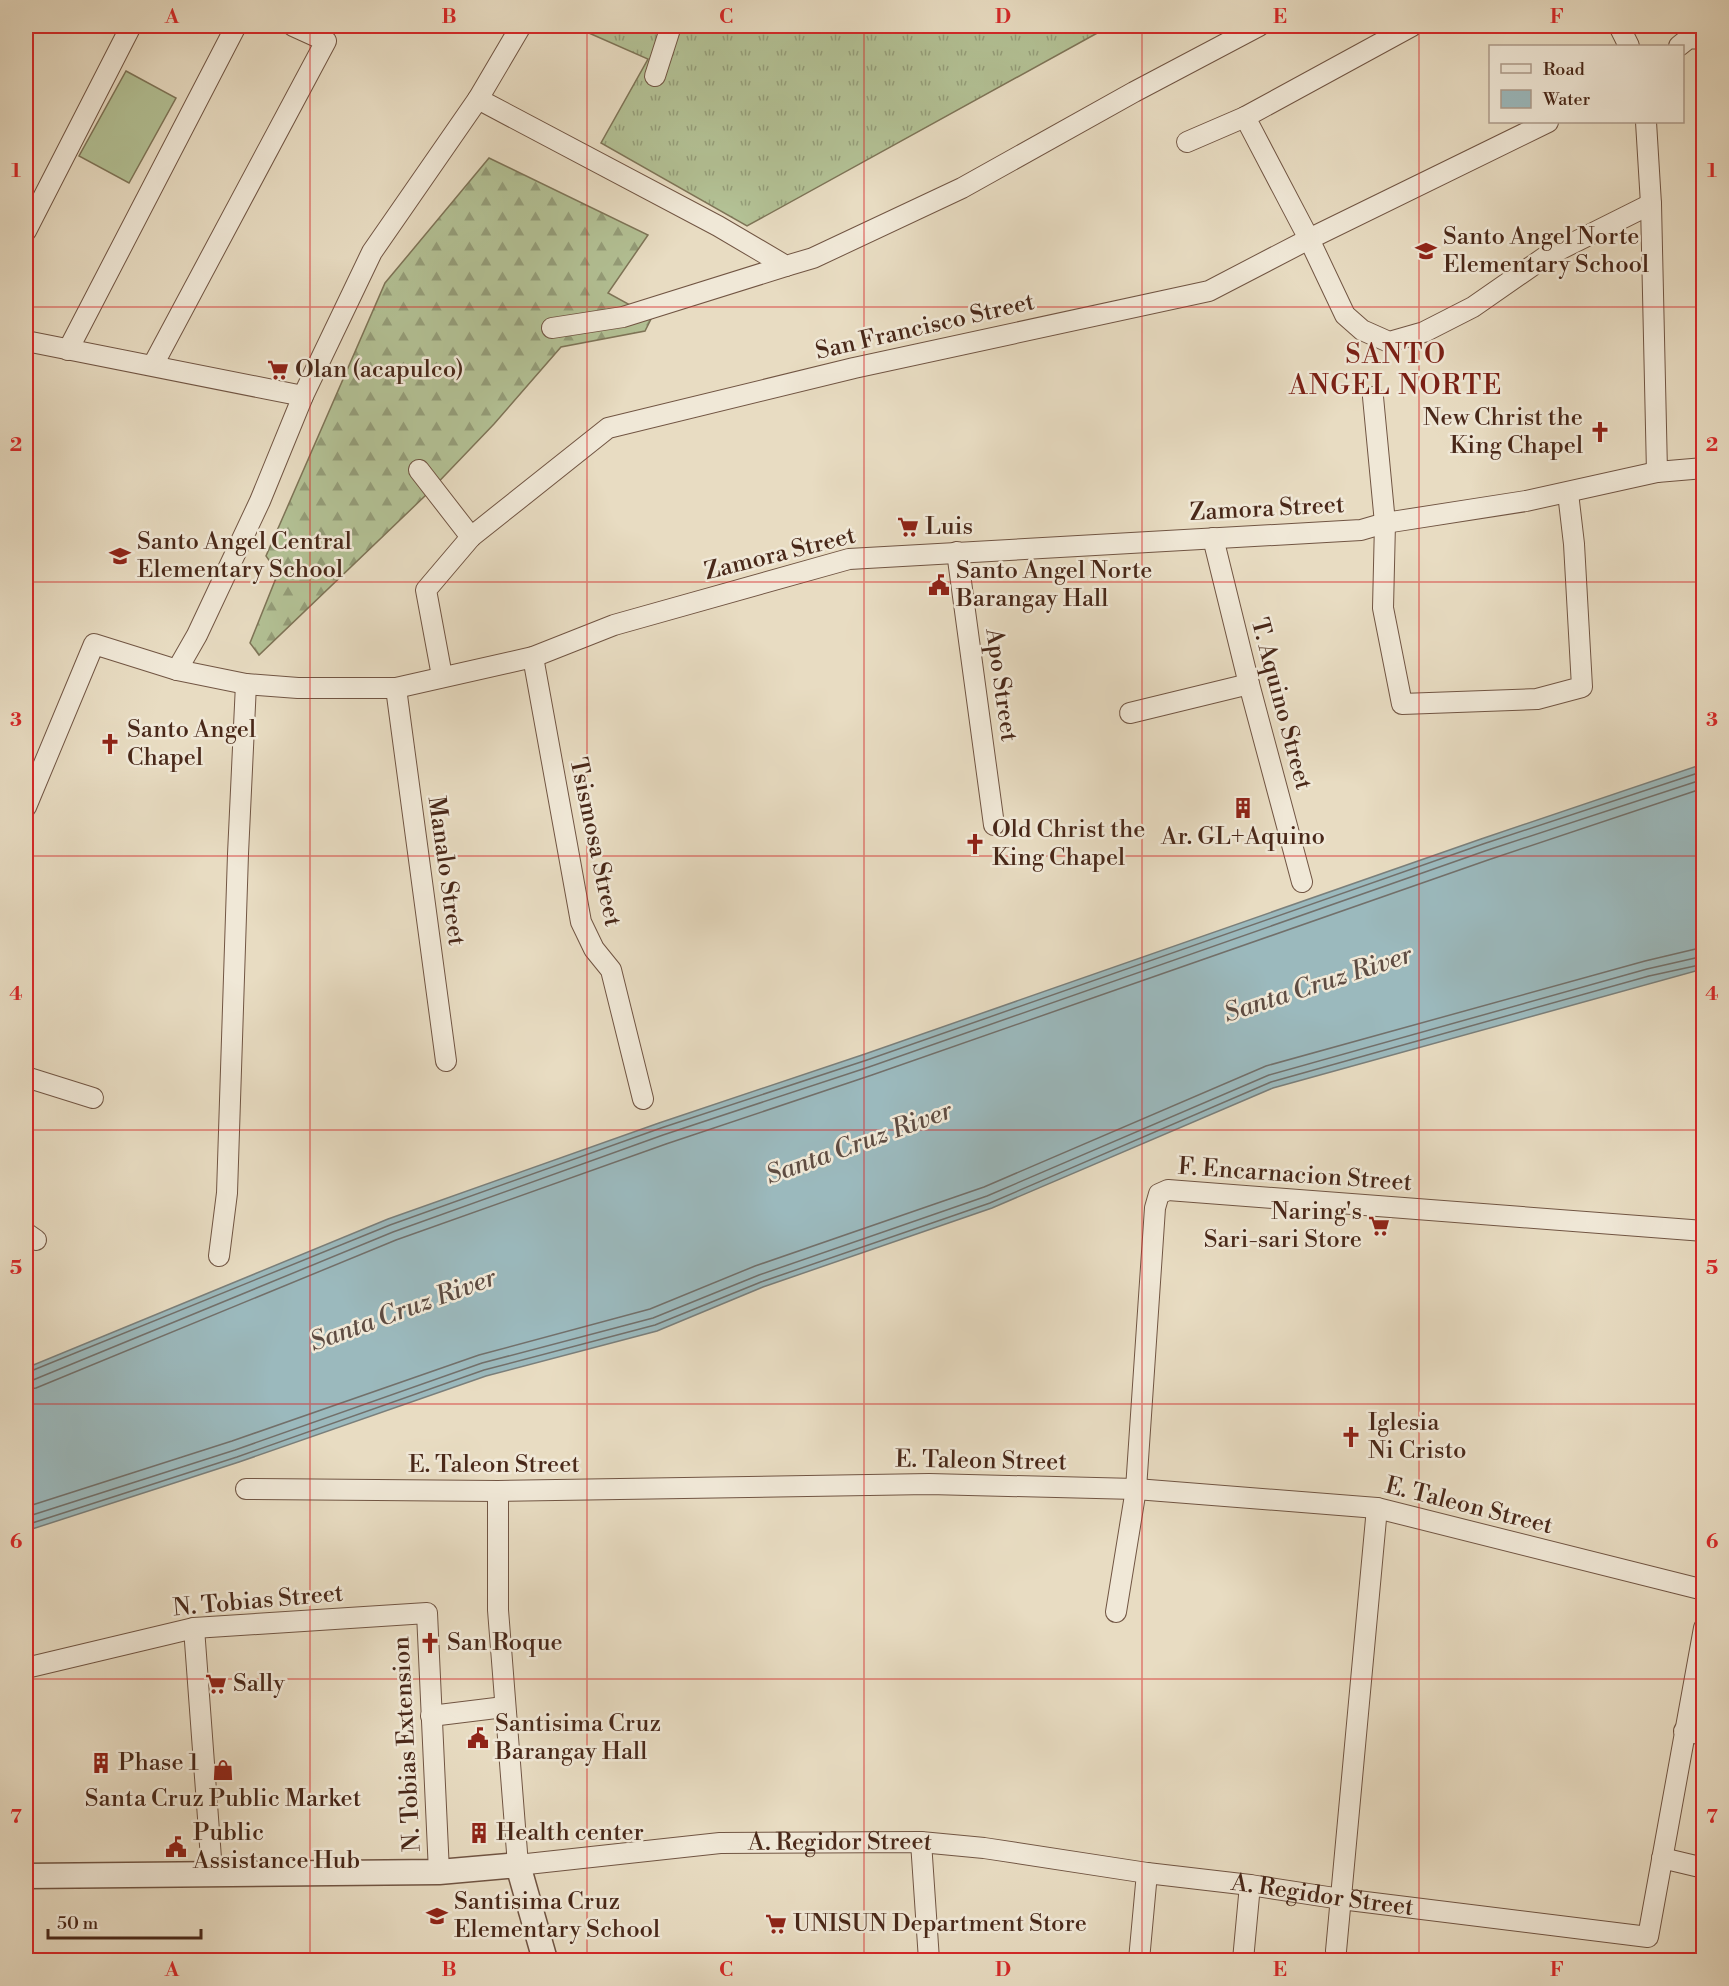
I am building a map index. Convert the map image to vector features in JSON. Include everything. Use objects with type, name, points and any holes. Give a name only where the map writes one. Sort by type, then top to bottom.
[{"type":"street","points":[[26,231],[131,26]]},
{"type":"street","points":[[68,350],[236,26]]},
{"type":"street","points":[[153,365],[326,41],[293,26]]},
{"type":"street","points":[[177,670],[197,635],[260,501],[303,396],[372,252],[478,99],[521,26]]},
{"type":"street","points":[[655,76],[671,26]]},
{"type":"street","points":[[552,328],[623,317],[813,258],[962,188],[1134,92],[1259,26]]},
{"type":"street","points":[[1187,142],[1245,117],[1412,26]]},
{"type":"street","points":[[1619,26],[1628,45]]},
{"type":"street","points":[[1680,45],[1689,38],[1704,39]]},
{"type":"street","points":[[478,99],[718,226],[786,266]]},
{"type":"street","points":[[1245,117],[1309,238],[1345,315],[1362,330],[1389,342],[1424,332],[1473,307],[1545,257],[1651,204]]},
{"type":"street","name":"San Francisco Street","points":[[442,676],[426,590],[471,537],[608,428],[854,368],[1209,291],[1309,238],[1546,123]]},
{"type":"street","points":[[1646,123],[1651,204],[1657,472]]},
{"type":"street","points":[[26,341],[303,396]]},
{"type":"street","points":[[1373,398],[1385,523],[1383,608],[1401,704],[1537,699],[1582,687],[1574,544],[1568,493]]},
{"type":"street","name":"Zamora Street","points":[[26,807],[94,644],[177,670],[246,684],[298,688],[396,688],[534,657],[614,625],[849,559],[1361,530],[1385,523],[1568,493],[1657,472],[1704,468]]},
{"type":"street","points":[[419,470],[471,537]]},
{"type":"street","name":"T. Aquino Street","points":[[1213,538],[1302,882]]},
{"type":"street","name":"Apo Street","points":[[957,552],[994,825]]},
{"type":"street","name":"Tsismosa Street","points":[[534,657],[581,922],[594,949],[611,970],[644,1099]]},
{"type":"street","points":[[219,1257],[227,1193],[246,684]]},
{"type":"street","points":[[1130,714],[1249,684]]},
{"type":"street","name":"Manalo Street","points":[[396,688],[446,1061]]},
{"type":"street","points":[[26,1077],[93,1098]]},
{"type":"street","name":"F. Encarnacion Street","points":[[1116,1612],[1136,1489],[1155,1208],[1159,1194],[1168,1190],[1704,1231]]},
{"type":"street","name":"E. Taleon Street","points":[[246,1489],[498,1491],[929,1484],[1136,1489],[1377,1508],[1704,1590]]},
{"type":"street","points":[[498,1491],[498,1610],[518,1865],[545,1960]]},
{"type":"street","points":[[1336,1951],[1377,1508]]},
{"type":"street","name":"N. Tobias Street","points":[[26,1668],[194,1628],[427,1613]]},
{"type":"street","name":"N. Tobias Extension","points":[[427,1613],[439,1872]]},
{"type":"street","points":[[194,1628],[212,1872]]},
{"type":"street","points":[[1704,1628],[1662,1858],[1704,1868]]},
{"type":"street","points":[[431,1716],[504,1707]]},
{"type":"street","points":[[1684,1731],[1704,1735]]},
{"type":"street","points":[[921,1842],[929,1960]]},
{"type":"street","name":"A. Regidor Street","points":[[26,1876],[212,1872],[439,1872],[720,1843],[921,1842],[984,1848],[1147,1873],[1648,1937],[1662,1858]]},
{"type":"street","points":[[1139,1960],[1147,1873]]},
{"type":"street","points":[[1243,1960],[1250,1885]]},
{"type":"green space","points":[[573,26],[1110,26],[747,226],[601,143],[648,59]]},
{"type":"green space","points":[[126,71],[176,98],[129,183],[79,156]]},
{"type":"green space","points":[[489,158],[648,235],[608,293],[652,317],[645,331],[561,347],[494,424],[426,495],[259,655],[250,643],[278,573],[266,556],[385,283]]},
{"type":"water","name":"Santa Cruz River","points":[[1703,764],[1703,969],[1273,1088],[992,1208],[763,1287],[657,1331],[486,1376],[239,1462],[26,1531],[26,1368],[388,1219],[659,1123]]},
{"type":"place","name":"Santo Angel Norte Elementary School","points":[[1426,251]]},
{"type":"place","name":"Olan (acapulco)","points":[[278,370]]},
{"type":"place","name":"New Christ the King Chapel","points":[[1600,432]]},
{"type":"place","name":"Luis","points":[[908,527]]},
{"type":"place","name":"Santo Angel Central Elementary School","points":[[120,556]]},
{"type":"place","name":"Santo Angel Norte Barangay Hall","points":[[939,585]]},
{"type":"place","name":"Santo Angel Chapel","points":[[110,744]]},
{"type":"place","name":"Ar. GL+Aquino","points":[[1243,808]]},
{"type":"place","name":"Old Christ the King Chapel","points":[[975,844]]},
{"type":"place","name":"Naring's Sari-sari Store","points":[[1379,1226]]},
{"type":"place","name":"Iglesia Ni Cristo","points":[[1351,1437]]},
{"type":"place","name":"San Roque","points":[[430,1643]]},
{"type":"place","name":"Sally","points":[[216,1684]]},
{"type":"place","name":"Santisima Cruz Barangay Hall","points":[[478,1738]]},
{"type":"place","name":"Phase 1","points":[[101,1763]]},
{"type":"place","name":"Santa Cruz Public Market","points":[[223,1770]]},
{"type":"place","name":"Health center","points":[[479,1833]]},
{"type":"place","name":"Public Assistance Hub","points":[[176,1847]]},
{"type":"place","name":"Santisima Cruz Elementary School","points":[[437,1916]]},
{"type":"place","name":"UNISUN Department Store","points":[[776,1924]]},
{"type":"district","name":"SANTO ANGEL NORTE","points":[[1396,370]]}]
